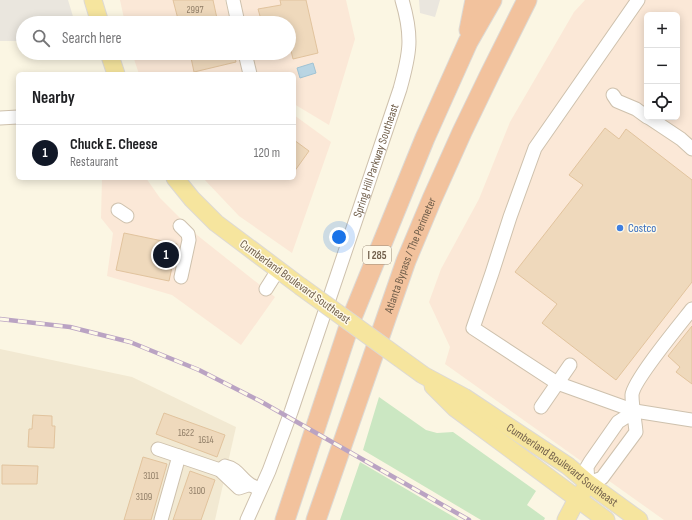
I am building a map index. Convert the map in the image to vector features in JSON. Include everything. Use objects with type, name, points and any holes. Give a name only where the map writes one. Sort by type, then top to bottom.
[{"type":"highway","points":[[468,42],[475,0]]},
{"type":"highway","name":"I 285","points":[[285,520],[351,320],[424,138],[468,42],[492,0]]},
{"type":"highway","name":"Atlanta Bypass / The Perimeter","points":[[316,520],[406,261],[462,132],[523,8],[534,0]]},
{"type":"main road","points":[[93,0],[98,16]]},
{"type":"main road","points":[[111,60],[115,72]]},
{"type":"main road","name":"Cumberland Boulevard Southeast","points":[[177,180],[192,199],[216,223],[278,270],[423,375],[475,404],[568,466],[588,484],[639,520]]},
{"type":"main road","name":"Cumberland Boulevard Southeast","points":[[423,375],[455,408],[606,520]]},
{"type":"main road","points":[[566,520],[577,499],[588,484]]},
{"type":"street","points":[[233,0],[236,16]]},
{"type":"street","name":"Spring Hill Parkway Southeast","points":[[247,520],[254,487],[268,471],[290,412],[400,89],[407,63],[410,39],[407,17],[402,0]]},
{"type":"street","points":[[638,0],[535,148],[473,328],[557,383],[634,411],[692,420]]},
{"type":"street","points":[[247,60],[250,72]]},
{"type":"street","points":[[614,95],[617,101],[636,109],[644,115]]},
{"type":"street","points":[[0,118],[16,117]]},
{"type":"street","points":[[652,120],[681,139],[692,149]]},
{"type":"street","points":[[180,226],[188,234],[189,240],[181,277]]},
{"type":"street","points":[[266,289],[278,270]]},
{"type":"street","points":[[634,411],[618,422],[590,462],[587,467],[588,484],[602,478],[636,432],[634,411],[632,393],[642,374],[668,348],[692,309]]},
{"type":"street","points":[[541,407],[570,365]]},
{"type":"street","points":[[158,449],[220,470],[239,488],[254,487]]},
{"type":"street","points":[[161,520],[179,456]]},
{"type":"shaded area","points":[[0,0],[68,0],[73,16],[16,16],[16,41],[0,41]]},
{"type":"shaded area","points":[[120,0],[225,0],[229,16],[123,16]]},
{"type":"shaded area","points":[[238,0],[346,0],[355,39],[329,125],[296,105],[296,72],[255,72],[252,60],[296,60],[296,16],[242,16]]},
{"type":"shaded area","points":[[419,0],[440,0],[435,17],[420,13]]},
{"type":"shaded area","points":[[585,0],[692,0],[692,520],[664,520],[445,364],[450,347],[429,302],[441,269],[479,199],[510,122],[574,12]]},
{"type":"shaded area","points":[[134,60],[240,60],[244,72],[138,72]]},
{"type":"shaded area","points":[[296,116],[331,142],[292,253],[239,216],[205,180],[296,180]]},
{"type":"shaded area","points":[[102,180],[147,180],[160,198],[197,235],[275,297],[241,345],[172,295],[107,276],[113,233],[101,218]]},
{"type":"shaded area","points":[[0,349],[132,377],[236,427],[215,520],[0,520]]},
{"type":"green space","points":[[379,397],[426,430],[437,433],[453,432],[536,491],[527,505],[545,518],[544,520],[481,520],[363,450]]},
{"type":"green space","points":[[360,462],[459,520],[340,520]]},
{"type":"water","points":[[313,63],[316,73],[300,78],[297,68]]},
{"type":"building","points":[[173,0],[213,0],[216,16],[177,16]]},
{"type":"building","points":[[280,0],[306,0],[318,53],[296,58],[296,16],[260,16],[258,9],[281,5]]},
{"type":"building","points":[[191,60],[236,60],[236,62],[194,72]]},
{"type":"building","name":"Costco","points":[[605,128],[619,139],[626,129],[692,180],[692,282],[616,380],[542,323],[557,304],[515,272],[583,185],[569,175]]},
{"type":"building","points":[[296,141],[309,151],[296,169]]},
{"type":"building","points":[[124,233],[177,244],[169,281],[116,270]]},
{"type":"building","points":[[692,326],[692,384],[676,372],[680,367],[668,356]]},
{"type":"building","points":[[164,413],[225,435],[217,457],[156,434]]},
{"type":"building","points":[[33,415],[52,416],[52,426],[55,426],[54,448],[28,447],[29,429],[32,429]]},
{"type":"building","points":[[143,457],[167,464],[151,520],[124,520]]},
{"type":"building","points":[[2,465],[38,466],[37,484],[2,484]]},
{"type":"building","points":[[190,471],[215,480],[201,520],[173,520]]},
{"type":"railway","points":[[0,319],[70,327],[130,342],[199,370],[260,401],[469,520]]},
{"type":"place","name":"Costco","points":[[620,228]]},
{"type":"place","name":"Chuck E. Cheese","points":[[166,255]]}]
